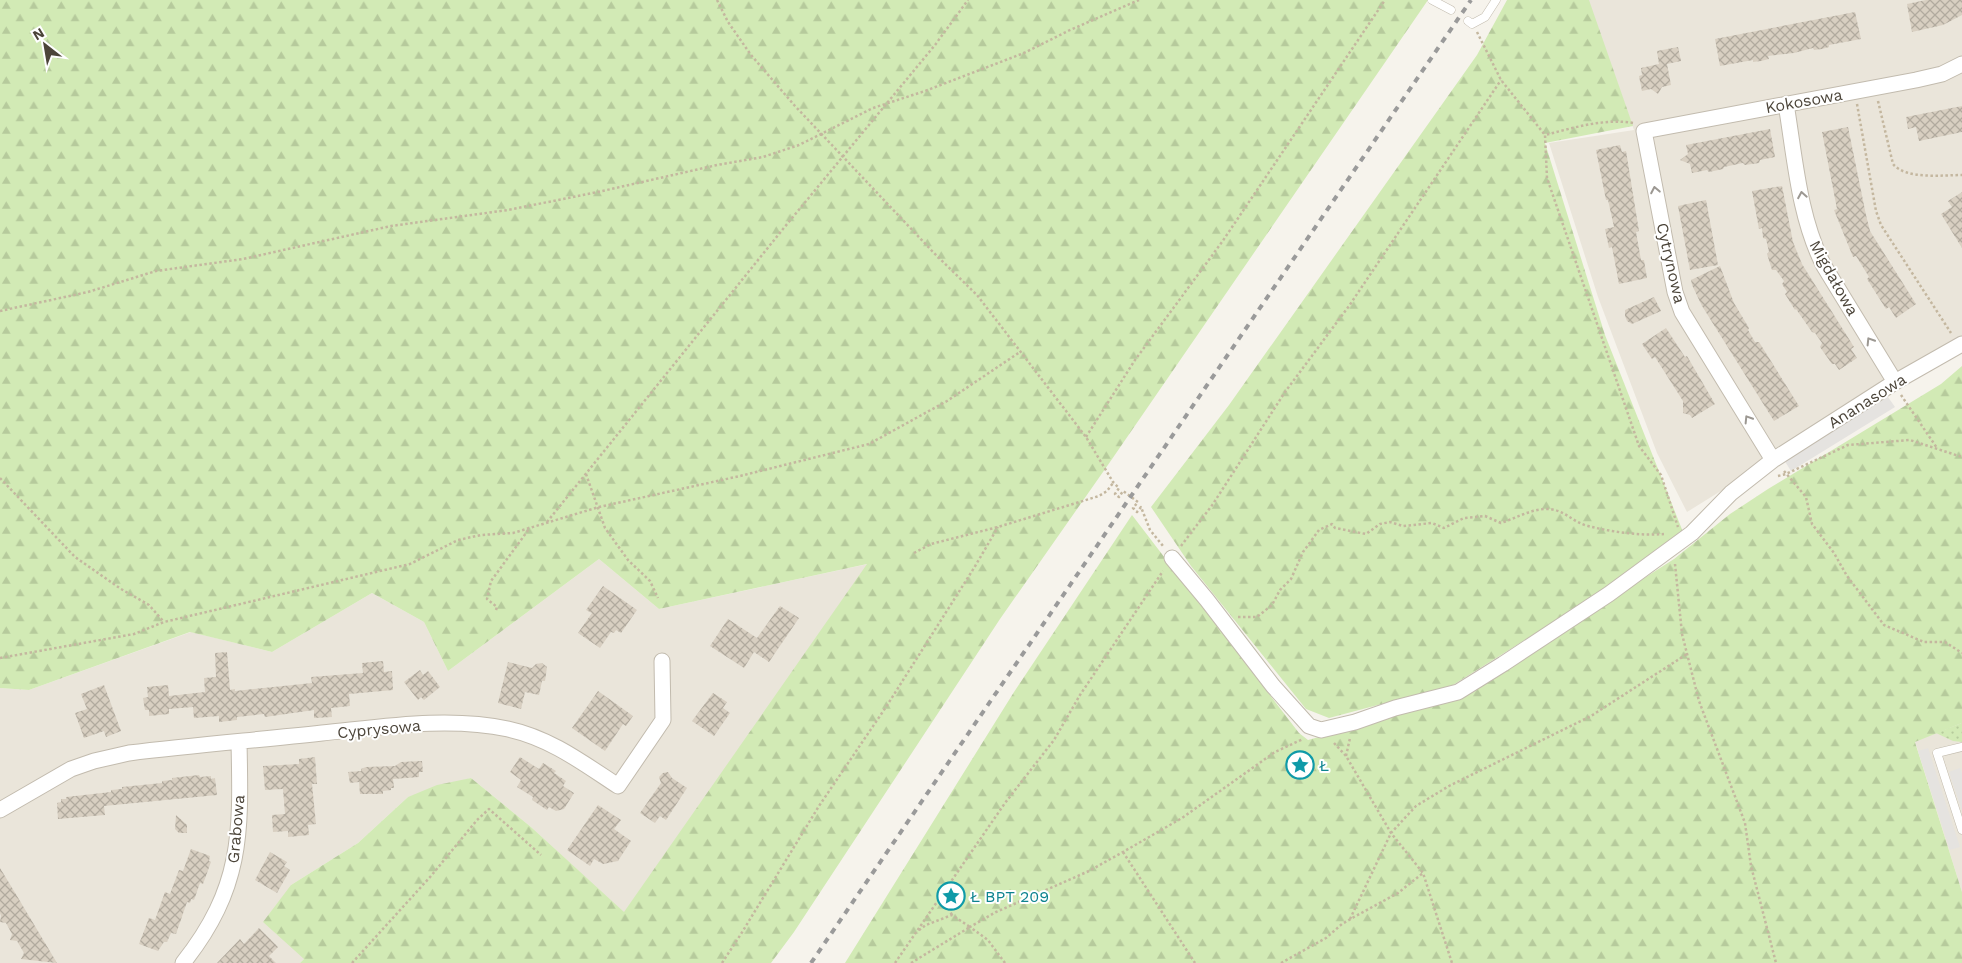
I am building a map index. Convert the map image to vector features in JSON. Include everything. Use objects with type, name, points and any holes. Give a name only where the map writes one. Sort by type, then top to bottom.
[{"type":"street","name":"Kokosowa","points":[[1646,130],[1942,74],[1962,64]]},
{"type":"street","name":"Migdałowa","points":[[1786,104],[1808,229],[1815,248],[1894,383]]},
{"type":"street","name":"Cytrynowa","points":[[1646,130],[1675,292],[1682,312],[1774,460]]},
{"type":"street","name":"Ananasowa","points":[[1322,730],[1354,722],[1395,708],[1458,692],[1609,594],[1671,540],[1692,533],[1731,493],[1774,460],[1894,383],[1960,344]]},
{"type":"street","points":[[1172,558],[1273,686],[1309,726],[1322,730]]},
{"type":"street","name":"Cyprysowa","points":[[0,810],[71,769],[94,760],[129,752],[407,726],[474,724],[508,729],[537,738],[565,750],[618,786],[663,720],[662,661]]},
{"type":"street","name":"Grabowa","points":[[183,963],[211,922],[225,894],[234,866],[240,826],[239,742]]},
{"type":"lane","points":[[1432,0],[1451,10]]},
{"type":"lane","points":[[1470,22],[1485,17],[1496,0]]},
{"type":"lane","points":[[1962,747],[1937,753],[1962,830]]},
{"type":"path","points":[[716,0],[728,22],[751,55],[794,106],[821,132],[934,254],[977,295],[1086,437],[1113,482],[1119,488],[1115,494],[1118,497],[1123,491],[1138,502],[1133,508],[1137,512],[1141,507],[1150,530],[1172,558]]},
{"type":"path","points":[[546,523],[777,236],[935,45],[968,0]]},
{"type":"path","points":[[0,311],[88,292],[156,271],[243,259],[391,226],[508,210],[598,192],[717,164],[763,157],[799,145],[821,132],[889,102],[925,91],[1024,52],[1139,0]]},
{"type":"path","points":[[1086,437],[1136,360],[1222,242],[1385,0]]},
{"type":"path","points":[[1470,22],[1501,80],[1545,134],[1546,178],[1639,446],[1661,475],[1678,530],[1685,527]]},
{"type":"path","points":[[895,963],[1005,803],[1054,740],[1080,695],[1137,613],[1172,558],[1212,504],[1285,392],[1349,306],[1501,80]]},
{"type":"path","points":[[1854,92],[1876,211],[1881,225],[1960,344]]},
{"type":"path","points":[[1877,97],[1893,164],[1896,169],[1902,173],[1911,174],[1962,175]]},
{"type":"path","points":[[1545,134],[1587,124],[1608,122],[1631,122],[1646,130]]},
{"type":"path","points":[[0,658],[134,634],[164,622],[410,564],[458,540],[481,535],[514,533],[598,507],[740,476],[869,444],[947,401],[1020,352]]},
{"type":"path","points":[[1894,383],[1938,450]]},
{"type":"path","points":[[1778,476],[1848,445],[1910,440],[1962,457]]},
{"type":"path","points":[[1774,460],[1806,497],[1812,524],[1834,553],[1847,576],[1884,625],[1924,642],[1945,642],[1962,653]]},
{"type":"path","points":[[586,474],[590,490],[608,534],[618,544],[628,560],[650,581],[658,598]]},
{"type":"path","points":[[0,478],[75,557],[121,589],[149,605],[164,622]]},
{"type":"path","points":[[914,553],[931,544],[998,527],[1099,496],[1107,491],[1113,482]]},
{"type":"path","points":[[1232,612],[1239,617],[1257,617],[1272,605],[1280,590],[1291,578],[1303,552],[1320,530],[1332,524],[1335,528],[1366,534],[1380,524],[1390,522],[1403,526],[1432,523],[1444,528],[1464,518],[1485,516],[1501,523],[1524,513],[1545,509],[1560,511],[1586,526],[1671,540],[1682,634],[1699,701],[1745,823],[1750,866],[1776,963]]},
{"type":"path","points":[[722,963],[819,806],[886,707],[998,527]]},
{"type":"path","points":[[496,610],[497,607],[486,599],[491,581],[529,528]]},
{"type":"path","points":[[1350,919],[1391,833],[1416,806],[1449,786],[1590,716],[1687,654]]},
{"type":"path","points":[[912,963],[970,926],[996,912],[1090,871],[1182,818],[1275,752],[1322,730],[1346,756],[1391,833],[1423,873],[1452,963]]},
{"type":"path","points":[[352,963],[477,820],[489,809],[540,855]]},
{"type":"path","points":[[1123,852],[1195,963]]},
{"type":"path","points":[[1281,963],[1326,938],[1350,919],[1398,893],[1423,873]]},
{"type":"path","points":[[941,896],[952,915],[988,940],[1005,963]]},
{"type":"path","points":[[915,933],[926,925],[952,915]]},
{"type":"shaded area","points":[[1588,0],[1962,0],[1962,344],[1950,349],[1687,512],[1657,453],[1598,297],[1549,143],[1634,130]]},
{"type":"shaded area","points":[[1883,390],[1895,407],[1791,471],[1781,455]]},
{"type":"shaded area","points":[[599,559],[659,609],[868,564],[624,913],[531,827],[471,778],[408,797],[358,843],[291,885],[304,959],[300,963],[0,963],[0,688],[29,690],[191,632],[272,652],[372,593],[424,622],[448,671]]},
{"type":"shaded area","points":[[1962,723],[1962,892],[1915,741]]},
{"type":"shaded area","points":[[1928,748],[1960,847],[1950,850],[1918,751]]},
{"type":"shaded area","points":[[1960,768],[1962,773],[1962,811],[1949,772]]},
{"type":"green space","points":[[0,0],[1428,0],[1000,619],[794,932],[771,963],[300,963],[304,959],[263,922],[291,885],[358,843],[408,797],[437,785],[471,778],[531,827],[624,912],[867,564],[659,609],[599,559],[448,671],[424,622],[372,593],[272,652],[190,632],[29,690],[0,688]]},
{"type":"green space","points":[[1507,0],[1589,0],[1633,126],[1545,143],[1605,335],[1683,532],[1601,592],[1453,685],[1329,718],[1306,709],[1191,566],[1151,507],[1229,405],[1477,55]]},
{"type":"green space","points":[[1962,366],[1962,723],[1915,742],[1962,892],[1962,963],[845,963],[1014,692],[1132,515],[1299,733],[1308,740],[1456,699],[1674,559],[1730,514],[1941,384]]},
{"type":"green space","points":[[1962,723],[1962,742],[1953,741],[1936,733]]},
{"type":"building","points":[[1926,0],[1962,0],[1962,15],[1943,25],[1912,32],[1907,4]]},
{"type":"building","points":[[1855,12],[1861,39],[1829,45],[1829,47],[1822,49],[1814,50],[1813,48],[1794,53],[1768,56],[1769,59],[1761,61],[1753,62],[1753,60],[1720,66],[1715,39]]},
{"type":"building","points":[[1678,47],[1681,61],[1667,64],[1671,85],[1662,87],[1658,94],[1651,89],[1642,91],[1639,76],[1642,75],[1641,68],[1659,64],[1657,51]]},
{"type":"building","points":[[1962,106],[1962,132],[1919,141],[1916,127],[1908,129],[1906,117]]},
{"type":"building","points":[[1848,127],[1870,231],[1916,304],[1896,318],[1889,307],[1886,309],[1867,279],[1869,277],[1856,256],[1853,257],[1834,210],[1837,209],[1822,132]]},
{"type":"building","points":[[1770,129],[1775,157],[1760,160],[1759,163],[1745,165],[1743,163],[1709,172],[1707,170],[1692,173],[1690,164],[1680,160],[1688,154],[1686,145]]},
{"type":"building","points":[[1620,145],[1622,152],[1626,151],[1639,231],[1636,232],[1641,260],[1644,260],[1647,278],[1619,284],[1612,247],[1609,248],[1605,229],[1614,227],[1608,200],[1606,200],[1596,150]]},
{"type":"building","points":[[1782,186],[1793,242],[1802,264],[1854,347],[1851,349],[1857,358],[1839,370],[1835,364],[1832,364],[1820,347],[1822,343],[1795,310],[1785,294],[1787,292],[1782,284],[1784,281],[1776,270],[1772,270],[1767,254],[1769,252],[1766,239],[1763,238],[1762,228],[1759,229],[1752,191]]},
{"type":"building","points":[[1962,192],[1962,248],[1941,214],[1952,207],[1948,201]]},
{"type":"building","points":[[1706,200],[1718,265],[1690,270],[1678,206]]},
{"type":"building","points":[[1720,266],[1734,303],[1749,328],[1748,330],[1755,342],[1759,342],[1799,406],[1774,421],[1702,306],[1692,285],[1691,280]]},
{"type":"building","points":[[1654,297],[1661,311],[1632,324],[1627,321],[1625,310]]},
{"type":"building","points":[[1666,328],[1685,357],[1687,356],[1715,404],[1692,418],[1690,415],[1683,413],[1683,401],[1655,357],[1652,359],[1642,344]]},
{"type":"building","points":[[603,586],[637,610],[621,633],[616,630],[614,633],[611,632],[600,648],[578,633],[592,613],[586,610]]},
{"type":"building","points":[[780,606],[799,618],[769,662],[754,652],[744,668],[710,646],[728,619],[757,638]]},
{"type":"building","points":[[227,652],[230,690],[312,683],[311,677],[363,673],[362,663],[383,661],[384,672],[392,671],[393,690],[349,694],[350,706],[331,708],[332,717],[314,718],[314,710],[265,717],[264,714],[237,717],[237,720],[219,722],[219,716],[194,718],[193,707],[169,709],[169,714],[149,716],[149,710],[145,710],[143,698],[148,697],[147,687],[168,685],[169,696],[205,692],[204,678],[216,677],[215,653]]},
{"type":"building","points":[[508,662],[532,668],[536,664],[542,663],[547,667],[545,681],[542,681],[539,695],[525,692],[521,709],[498,703]]},
{"type":"building","points":[[420,670],[423,675],[428,671],[440,687],[424,700],[421,697],[418,700],[404,682]]},
{"type":"building","points":[[104,685],[121,731],[106,737],[104,731],[84,738],[75,713],[87,709],[81,694]]},
{"type":"building","points":[[598,691],[633,716],[626,726],[623,724],[605,751],[572,728]]},
{"type":"building","points":[[713,693],[727,702],[723,708],[730,713],[714,736],[692,721]]},
{"type":"building","points":[[315,757],[317,784],[312,784],[316,824],[308,825],[309,835],[288,837],[288,831],[273,832],[272,815],[285,814],[283,789],[265,790],[263,766],[299,764],[299,759]]},
{"type":"building","points":[[520,757],[539,769],[543,763],[556,771],[554,773],[566,781],[563,786],[574,793],[564,809],[556,811],[549,807],[547,810],[532,800],[533,797],[517,787],[521,780],[510,772]]},
{"type":"building","points":[[422,761],[423,772],[419,772],[419,777],[393,779],[394,788],[383,791],[383,794],[360,794],[359,782],[350,783],[348,772],[361,771],[361,769],[366,767],[395,766],[401,762]]},
{"type":"building","points":[[668,772],[672,778],[687,788],[666,820],[660,816],[655,823],[640,813],[661,783],[659,777],[663,773]]},
{"type":"building","points":[[199,775],[200,777],[211,776],[211,779],[215,778],[217,795],[104,806],[105,815],[58,819],[57,803],[61,802],[61,799],[66,799],[66,797],[111,792],[111,790],[122,789],[122,787],[162,783],[162,781],[172,780],[172,778]]},
{"type":"building","points":[[598,805],[621,820],[614,829],[631,841],[618,861],[603,864],[594,859],[590,866],[567,850]]},
{"type":"building","points":[[176,815],[187,825],[187,833],[179,833],[175,829]]},
{"type":"building","points":[[191,849],[210,856],[209,861],[211,862],[203,884],[200,883],[194,900],[191,899],[190,903],[187,902],[176,934],[171,933],[167,942],[164,942],[158,951],[139,944],[149,918],[155,920],[165,892],[170,894],[179,870],[183,871]]},
{"type":"building","points":[[270,852],[287,862],[284,866],[290,870],[277,893],[255,880]]},
{"type":"building","points":[[0,868],[57,963],[21,959],[24,953],[17,941],[10,940],[12,934],[6,923],[0,922]]},
{"type":"building","points":[[259,928],[278,947],[269,956],[276,963],[217,963],[240,939],[244,944]]},
{"type":"railway","points":[[811,963],[1471,0]]},
{"type":"place","name":"Ł","points":[[1300,765]]},
{"type":"place","name":"Ł BPT 209","points":[[951,896]]}]
